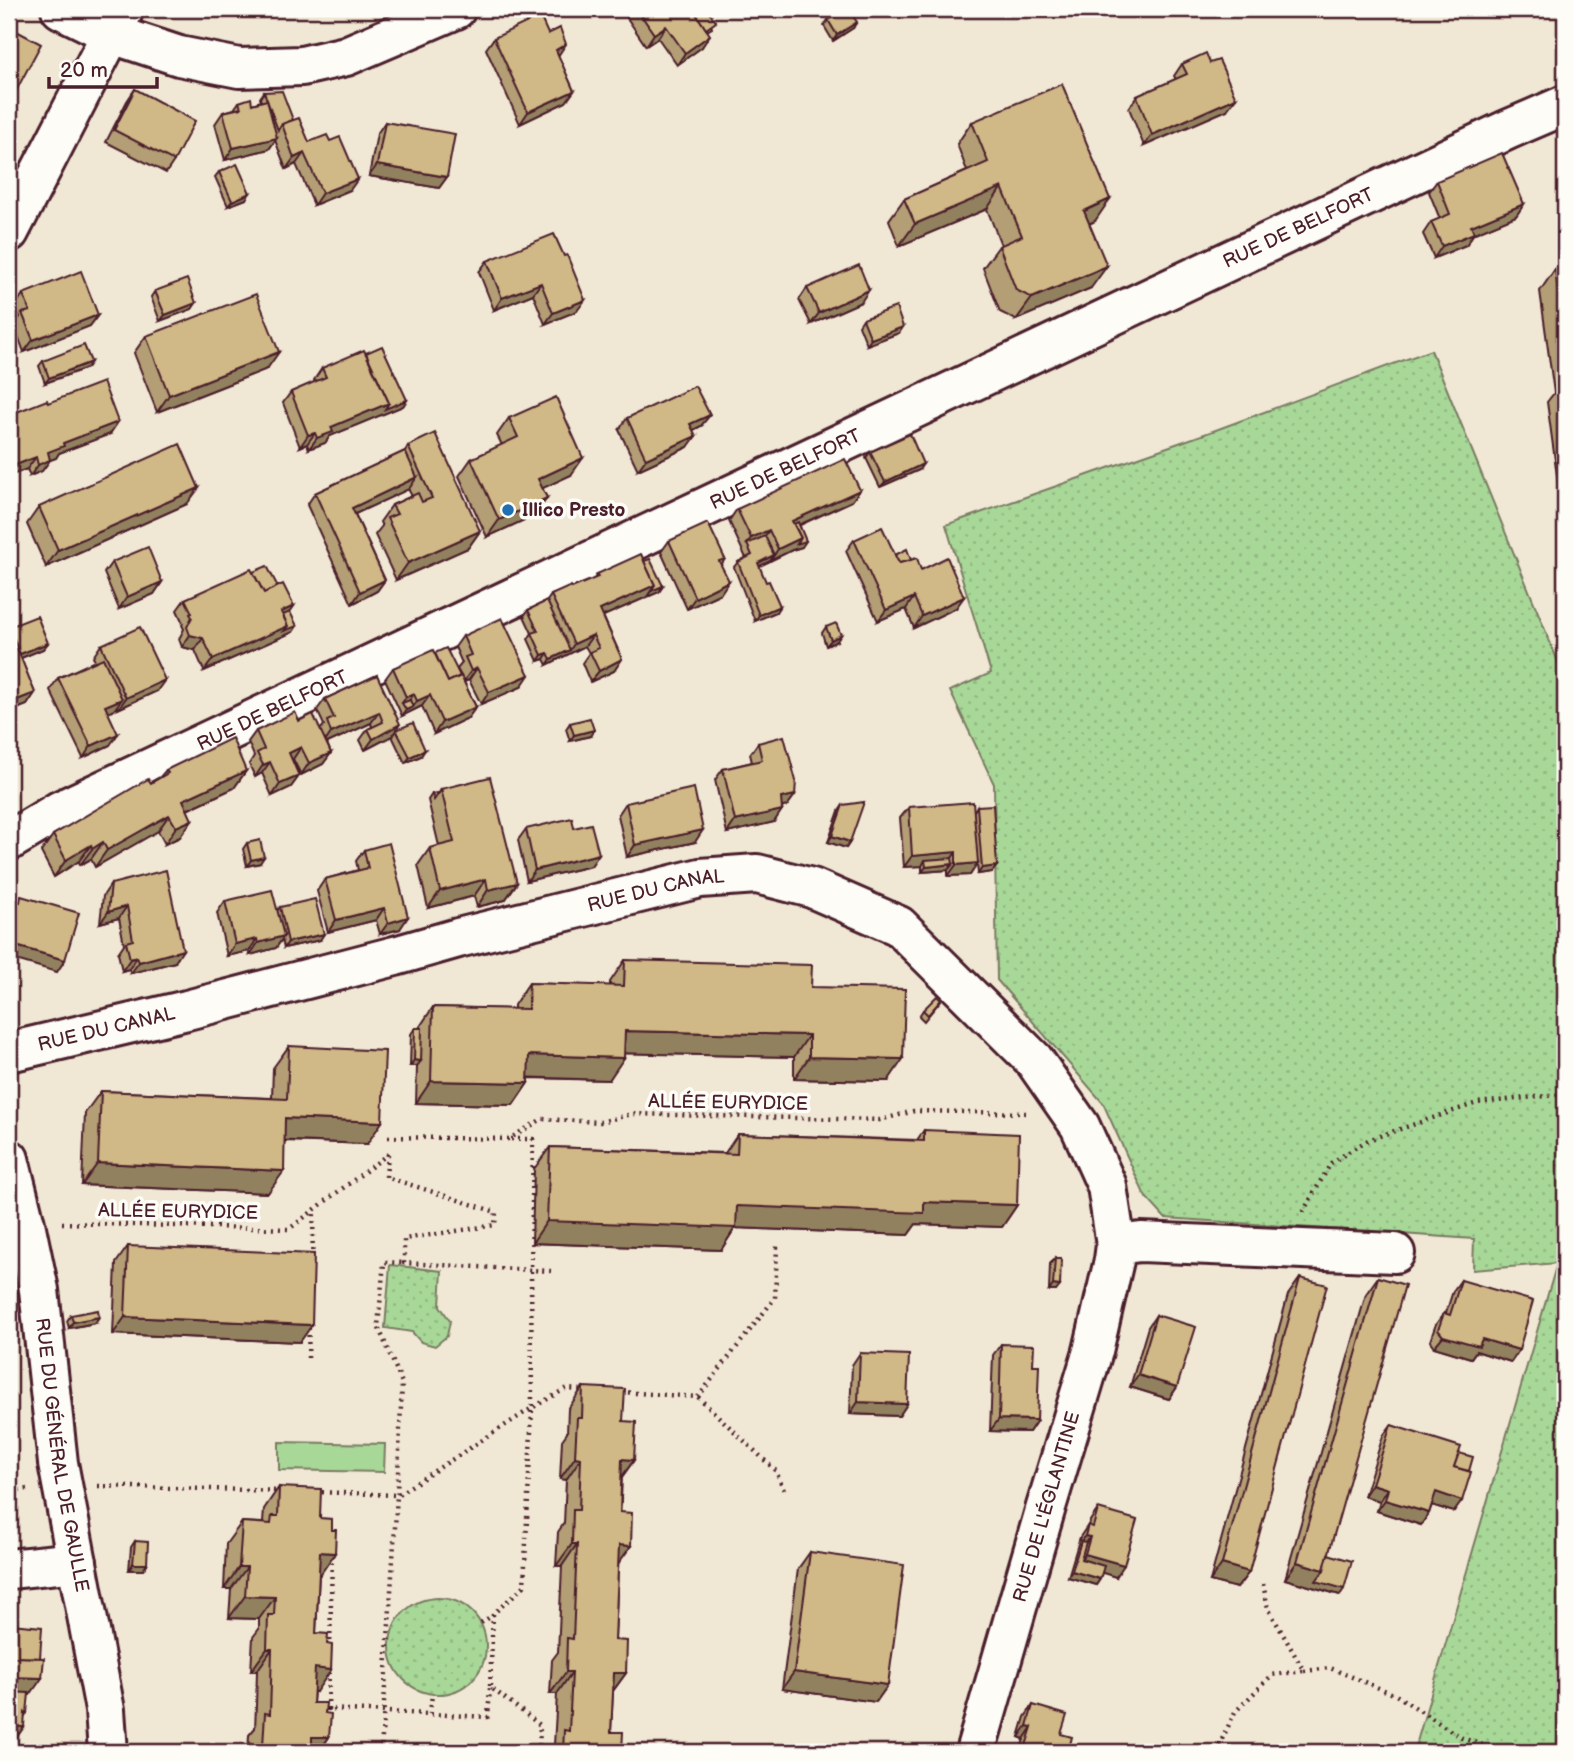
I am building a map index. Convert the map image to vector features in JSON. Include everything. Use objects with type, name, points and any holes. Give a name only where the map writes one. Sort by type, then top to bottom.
[{"type":"street","points":[[61,9],[118,21],[179,56],[239,68],[302,66],[346,56],[456,9]]},
{"type":"street","points":[[9,232],[118,21]]},
{"type":"street","name":"RUE DE BELFORT","points":[[9,841],[59,811],[1565,105]]},
{"type":"street","name":"RUE DU CANAL","points":[[9,1052],[187,1010],[458,938],[700,878],[757,874],[812,888],[899,926],[1034,1060],[1080,1126],[1107,1186],[1115,1253]]},
{"type":"street","name":"RUE DU GÉNÉRAL DE GAULLE","points":[[9,1159],[39,1290],[62,1485],[105,1710],[108,1752]]},
{"type":"street","points":[[1115,1253],[1141,1242],[1395,1253]]},
{"type":"street","name":"RUE DE L'ÉGLANTINE","points":[[975,1752],[1093,1351],[1115,1253]]},
{"type":"street","points":[[14,1568],[77,1562]]},
{"type":"path","points":[[1284,1248],[1331,1163],[1368,1140],[1477,1103],[1565,1094]]},
{"type":"path","name":"ALLÉE EURYDICE","points":[[509,1139],[542,1119],[600,1122],[632,1114],[880,1120],[914,1111],[1072,1114]]},
{"type":"path","points":[[388,1137],[533,1139],[532,1408],[524,1586],[481,1623]]},
{"type":"path","name":"ALLÉE EURYDICE","points":[[26,1228],[55,1223],[289,1229],[388,1154],[386,1177],[496,1212],[495,1225],[404,1239],[404,1263]]},
{"type":"path","points":[[312,1264],[314,1210]]},
{"type":"path","points":[[698,1397],[775,1297],[777,1246]]},
{"type":"path","points":[[382,1752],[402,1383],[378,1326],[384,1262],[551,1271]]},
{"type":"path","points":[[308,1357],[310,1317]]},
{"type":"path","points":[[314,1492],[397,1494],[565,1389],[592,1391]]},
{"type":"path","points":[[618,1392],[698,1397],[776,1471],[785,1493]]},
{"type":"path","points":[[14,1568],[9,1491],[62,1485],[286,1492]]},
{"type":"path","points":[[328,1720],[332,1554]]},
{"type":"path","points":[[1262,1579],[1268,1608],[1304,1671]]},
{"type":"path","points":[[328,1709],[488,1717],[493,1614]]},
{"type":"path","points":[[1216,1752],[1235,1712],[1272,1675],[1331,1668],[1396,1695],[1462,1738],[1503,1752]]},
{"type":"path","points":[[490,1688],[540,1725],[539,1752]]},
{"type":"path","points":[[430,1714],[432,1694]]},
{"type":"path","points":[[327,1731],[327,1752]]},
{"type":"green space","points":[[1431,350],[1565,674],[1565,1752],[1414,1752],[1557,1263],[1473,1270],[1474,1239],[1165,1218],[1145,1196],[1103,1103],[997,980],[994,784],[950,691],[991,673],[946,525],[1213,431]]},
{"type":"green space","points":[[390,1265],[442,1271],[440,1306],[450,1321],[447,1336],[435,1346],[421,1342],[412,1332],[385,1328]]},
{"type":"green space","points":[[279,1442],[385,1444],[384,1472],[279,1470]]},
{"type":"green space","points":[[429,1598],[447,1598],[465,1606],[478,1619],[486,1637],[483,1665],[465,1686],[447,1694],[429,1694],[411,1686],[398,1673],[390,1655],[390,1637],[398,1619],[411,1606]]},
{"type":"building","points":[[637,9],[693,9],[710,35],[685,53],[666,26],[654,34]]},
{"type":"building","points":[[693,9],[707,9],[716,22],[706,29]]},
{"type":"building","points":[[848,9],[857,22],[837,35],[828,20]]},
{"type":"building","points":[[540,16],[548,34],[560,28],[566,44],[556,50],[574,91],[528,112],[494,38]]},
{"type":"building","points":[[9,27],[41,44],[17,89],[9,85]]},
{"type":"building","points":[[1206,53],[1210,63],[1219,60],[1236,98],[1152,135],[1137,96],[1187,74],[1182,64]]},
{"type":"building","points":[[1062,84],[1110,199],[1084,211],[1107,266],[1032,298],[1016,290],[999,246],[1022,236],[1002,187],[915,224],[904,199],[988,162],[972,122]]},
{"type":"building","points":[[135,89],[195,121],[174,161],[114,130]]},
{"type":"building","points":[[282,91],[293,120],[282,124],[278,130],[264,92]]},
{"type":"building","points":[[251,98],[252,104],[267,100],[277,138],[233,148],[223,112],[241,108],[239,102]]},
{"type":"building","points":[[299,118],[309,142],[327,135],[330,141],[340,137],[358,179],[322,193],[304,153],[294,158],[282,124]]},
{"type":"building","points":[[385,122],[455,134],[447,177],[377,165]]},
{"type":"building","points":[[1502,153],[1524,204],[1471,226],[1474,233],[1442,246],[1431,222],[1450,214],[1437,181]]},
{"type":"building","points":[[237,164],[250,193],[232,201],[219,172]]},
{"type":"building","points":[[554,234],[564,256],[567,255],[585,300],[553,313],[541,283],[502,298],[487,261]]},
{"type":"building","points":[[859,265],[869,290],[819,313],[807,288]]},
{"type":"building","points":[[1565,268],[1565,344],[1555,269]]},
{"type":"building","points":[[81,271],[98,315],[33,340],[22,313],[30,311],[23,294]]},
{"type":"building","points":[[187,279],[196,303],[165,315],[155,291]]},
{"type":"building","points":[[256,294],[279,352],[169,395],[146,336]]},
{"type":"building","points":[[896,307],[903,327],[871,339],[863,319]]},
{"type":"building","points":[[84,345],[91,362],[49,378],[43,361]]},
{"type":"building","points":[[382,346],[407,400],[385,409],[389,403],[366,353]]},
{"type":"building","points":[[364,350],[389,403],[331,427],[333,432],[317,438],[315,433],[308,435],[291,392],[326,377],[322,368]]},
{"type":"building","points":[[103,382],[118,422],[63,443],[64,446],[48,452],[50,460],[38,465],[36,457],[13,466],[9,454],[9,415]]},
{"type":"building","points":[[695,386],[710,415],[690,424],[696,436],[646,459],[627,418]]},
{"type":"building","points":[[556,397],[583,458],[538,479],[547,498],[499,520],[471,459],[518,437],[509,418]]},
{"type":"building","points":[[435,433],[480,531],[408,563],[387,518],[397,514],[392,505],[418,493],[422,502],[432,498],[408,446]]},
{"type":"building","points":[[910,434],[923,464],[885,482],[870,452]]},
{"type":"building","points":[[180,444],[199,488],[58,550],[39,507]]},
{"type":"building","points":[[405,451],[417,477],[352,508],[385,580],[360,592],[315,493]]},
{"type":"building","points":[[845,459],[860,490],[792,521],[801,538],[778,549],[769,530],[751,538],[737,509]]},
{"type":"building","points":[[798,522],[806,541],[797,544],[801,538],[794,524]]},
{"type":"building","points":[[708,523],[725,559],[719,561],[729,581],[695,598],[669,541]]},
{"type":"building","points":[[882,527],[899,563],[917,558],[921,570],[947,557],[964,597],[922,616],[914,597],[886,610],[854,540]]},
{"type":"building","points":[[765,536],[774,555],[758,563],[780,606],[759,615],[738,562],[752,555],[747,544]]},
{"type":"building","points":[[148,547],[162,582],[127,597],[112,562]]},
{"type":"building","points":[[907,549],[911,560],[899,563],[895,555]]},
{"type":"building","points":[[641,554],[655,585],[600,610],[622,659],[599,671],[590,652],[599,648],[593,635],[574,644],[551,595],[598,577],[597,574]]},
{"type":"building","points":[[650,559],[663,586],[651,591],[655,585],[644,561]]},
{"type":"building","points":[[267,566],[278,587],[264,593],[253,572]]},
{"type":"building","points":[[251,569],[264,593],[283,584],[294,606],[281,612],[288,626],[213,659],[203,638],[190,635],[187,627],[192,613],[185,599]]},
{"type":"building","points":[[547,601],[570,650],[551,659],[548,653],[542,655],[532,633],[538,631],[528,610]]},
{"type":"building","points":[[290,612],[297,626],[284,631],[288,626],[283,615]]},
{"type":"building","points":[[37,616],[48,643],[20,654],[9,627]]},
{"type":"building","points":[[502,618],[529,675],[489,692],[477,668],[471,671],[465,657],[471,655],[463,636]]},
{"type":"building","points":[[836,623],[841,635],[831,640],[826,627]]},
{"type":"building","points":[[140,627],[165,680],[126,698],[101,645]]},
{"type":"building","points":[[15,643],[35,693],[9,703],[9,646]]},
{"type":"building","points":[[446,648],[460,676],[448,682],[435,653]]},
{"type":"building","points":[[433,650],[448,682],[461,676],[476,707],[442,722],[430,695],[417,701],[414,694],[406,697],[393,668]]},
{"type":"building","points":[[103,658],[122,699],[105,706],[118,734],[91,746],[58,678]]},
{"type":"building","points":[[377,675],[400,724],[373,739],[368,729],[383,722],[379,712],[331,733],[327,721],[334,718],[325,699]]},
{"type":"building","points":[[410,700],[413,707],[406,710],[402,703]]},
{"type":"building","points":[[295,712],[299,721],[313,714],[331,753],[309,763],[301,747],[289,753],[299,776],[280,784],[270,762],[263,765],[257,753],[264,749],[256,731]]},
{"type":"building","points":[[590,718],[594,730],[574,735],[570,723]]},
{"type":"building","points":[[413,723],[425,750],[410,757],[396,730]]},
{"type":"building","points":[[784,736],[796,781],[795,795],[781,798],[782,810],[735,821],[723,769],[762,760],[758,743]]},
{"type":"building","points":[[232,738],[246,771],[183,800],[192,820],[176,827],[169,815],[107,850],[103,842],[92,849],[91,845],[66,860],[53,835],[148,779],[151,783],[168,773],[166,770]]},
{"type":"building","points":[[490,777],[517,883],[488,890],[486,879],[440,891],[430,848],[454,842],[441,789]]},
{"type":"building","points":[[694,788],[703,830],[635,845],[626,803]]},
{"type":"building","points":[[864,802],[850,842],[832,836],[843,805]]},
{"type":"building","points":[[973,802],[978,863],[956,865],[956,852],[912,856],[909,807]]},
{"type":"building","points":[[993,805],[997,866],[982,868],[977,806]]},
{"type":"building","points":[[572,818],[574,828],[591,824],[599,854],[535,870],[526,829]]},
{"type":"building","points":[[260,840],[264,857],[251,860],[247,843]]},
{"type":"building","points":[[389,843],[408,917],[388,923],[384,908],[336,920],[325,879],[368,868],[364,850]]},
{"type":"building","points":[[952,858],[953,864],[926,867],[925,860]]},
{"type":"building","points":[[166,870],[183,950],[139,962],[137,957],[130,959],[126,942],[133,940],[127,906],[108,912],[111,884]]},
{"type":"building","points":[[272,890],[284,936],[258,943],[257,939],[235,944],[225,901]]},
{"type":"building","points":[[21,896],[79,913],[65,960],[9,944],[9,899],[20,902]]},
{"type":"building","points":[[315,899],[324,934],[288,942],[280,907]]},
{"type":"building","points":[[625,960],[812,965],[811,987],[905,989],[903,1059],[809,1057],[809,1035],[625,1031],[624,1058],[529,1055],[528,1083],[431,1081],[433,1007],[528,1009],[529,983],[624,986]]},
{"type":"building","points":[[937,996],[941,1000],[928,1015],[923,1010]]},
{"type":"building","points":[[415,1028],[422,1028],[421,1061],[414,1060]]},
{"type":"building","points":[[289,1046],[385,1051],[382,1122],[285,1118],[284,1171],[98,1163],[101,1091],[287,1099]]},
{"type":"building","points":[[924,1130],[1019,1134],[1017,1205],[924,1202],[924,1213],[737,1206],[736,1228],[547,1221],[550,1147],[737,1154],[738,1134],[924,1141]]},
{"type":"building","points":[[128,1246],[314,1254],[312,1325],[125,1317]]},
{"type":"building","points":[[1055,1258],[1061,1258],[1060,1286],[1053,1285]]},
{"type":"building","points":[[1378,1277],[1405,1285],[1324,1570],[1297,1562]]},
{"type":"building","points":[[1300,1278],[1327,1285],[1249,1572],[1222,1564]]},
{"type":"building","points":[[1461,1280],[1533,1301],[1519,1350],[1482,1339],[1479,1346],[1443,1336],[1438,1330],[1444,1313],[1450,1315]]},
{"type":"building","points":[[98,1310],[99,1317],[73,1322],[71,1315]]},
{"type":"building","points":[[1156,1315],[1196,1327],[1177,1387],[1138,1375]]},
{"type":"building","points":[[1001,1344],[1034,1345],[1033,1365],[1039,1365],[1037,1420],[999,1419]]},
{"type":"building","points":[[860,1353],[909,1355],[907,1404],[858,1402]]},
{"type":"building","points":[[583,1387],[625,1389],[623,1421],[636,1422],[634,1460],[622,1459],[620,1512],[632,1513],[631,1546],[619,1545],[615,1640],[627,1641],[626,1673],[614,1673],[611,1732],[623,1732],[622,1752],[563,1752],[564,1730],[569,1731],[572,1672],[566,1672],[567,1638],[573,1639],[577,1544],[572,1544],[573,1510],[579,1510],[581,1458],[575,1457],[577,1418],[582,1418]]},
{"type":"building","points":[[1391,1425],[1461,1447],[1454,1467],[1471,1472],[1462,1501],[1436,1492],[1429,1513],[1385,1500],[1388,1489],[1372,1484]]},
{"type":"building","points":[[1459,1453],[1473,1457],[1469,1471],[1454,1467]]},
{"type":"building","points":[[279,1487],[321,1489],[320,1518],[332,1519],[332,1530],[336,1530],[335,1553],[320,1552],[316,1633],[328,1634],[327,1644],[332,1645],[331,1670],[315,1668],[313,1703],[326,1703],[325,1713],[331,1714],[329,1737],[312,1737],[312,1752],[269,1752],[270,1746],[263,1746],[265,1713],[270,1714],[272,1649],[267,1649],[268,1615],[274,1615],[275,1597],[245,1596],[247,1567],[239,1567],[242,1522],[271,1524],[272,1516],[278,1516]]},
{"type":"building","points":[[1098,1509],[1137,1520],[1124,1565],[1085,1554],[1090,1537],[1085,1536],[1088,1525],[1093,1527]]},
{"type":"building","points":[[135,1541],[148,1542],[147,1564],[133,1564]]},
{"type":"building","points":[[1081,1541],[1086,1542],[1081,1559],[1104,1566],[1100,1579],[1072,1571]]},
{"type":"building","points":[[810,1552],[904,1565],[888,1685],[794,1672]]},
{"type":"building","points":[[1328,1554],[1352,1561],[1344,1589],[1316,1581],[1324,1570]]},
{"type":"building","points":[[9,1621],[11,1624],[42,1627],[40,1658],[9,1657]]},
{"type":"building","points":[[9,1657],[44,1658],[42,1678],[11,1677],[9,1692]]},
{"type":"building","points":[[9,1692],[29,1693],[24,1727],[9,1726]]},
{"type":"building","points":[[1033,1705],[1067,1715],[1061,1734],[1072,1737],[1068,1752],[1024,1752],[1032,1727],[1027,1726]]},
{"type":"place","name":"Illico Presto","points":[[508,510]]}]
